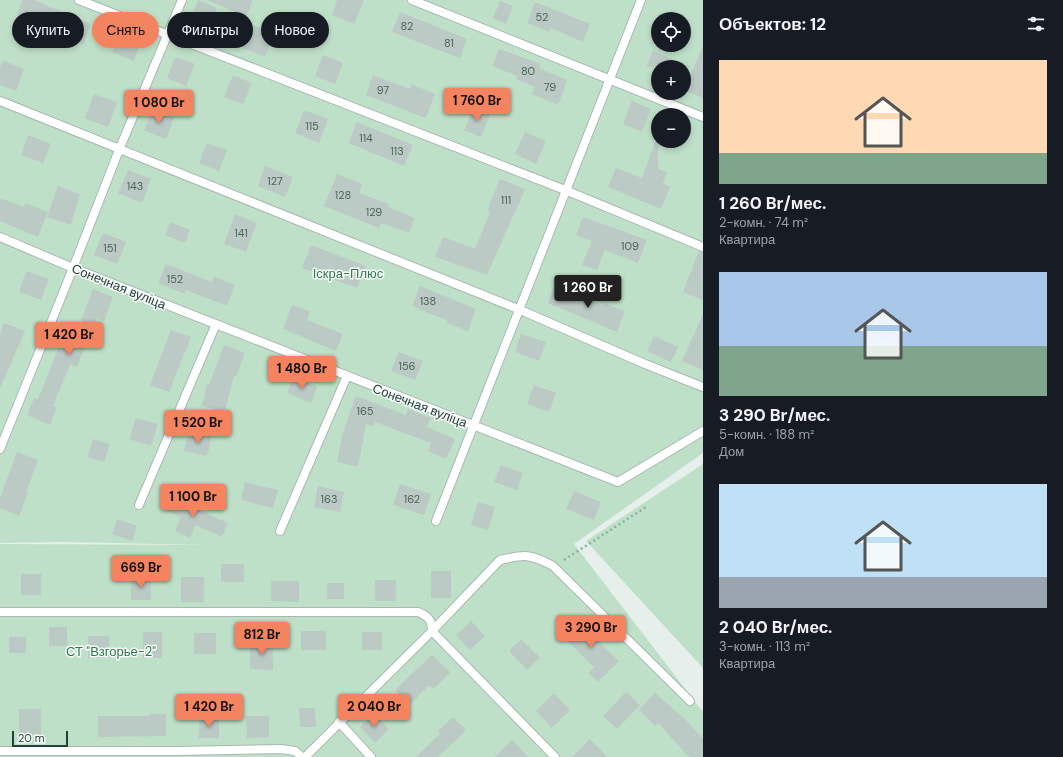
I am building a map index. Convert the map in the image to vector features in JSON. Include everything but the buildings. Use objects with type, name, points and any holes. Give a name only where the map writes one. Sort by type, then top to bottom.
[{"type":"lane","points":[[79,0],[167,35]]},
{"type":"lane","points":[[177,12],[182,0]]},
{"type":"lane","points":[[412,0],[703,117]]},
{"type":"lane","points":[[436,521],[518,309],[641,0]]},
{"type":"lane","points":[[0,450],[119,150],[167,37]]},
{"type":"lane","points":[[201,48],[565,190],[703,247]]},
{"type":"lane","points":[[0,101],[518,309],[645,364],[703,387]]},
{"type":"lane","name":"Сонечная вуліца","points":[[0,237],[73,268],[618,482],[703,431]]},
{"type":"lane","points":[[138,505],[216,324]]},
{"type":"lane","points":[[280,531],[346,376]]},
{"type":"lane","points":[[305,757],[432,631],[500,560],[515,556],[534,556],[553,566],[690,701]]},
{"type":"lane","points":[[0,612],[418,612],[426,615],[432,622],[432,631],[555,757]]},
{"type":"lane","points":[[339,722],[371,757]]},
{"type":"lane","points":[[0,751],[175,751],[281,749],[295,751],[302,757]]},
{"type":"path","points":[[553,566],[646,507]]},
{"type":"green space","name":"Іскра-Плюс","points":[[0,0],[703,0],[703,453],[574,544],[703,712],[703,757],[0,757],[0,544],[207,545],[63,542],[0,543]]},
{"type":"green space","points":[[703,464],[703,668],[586,541]]},
{"type":"park label","name":"СТ \"Взгорье-2\"","points":[[111,651]]}]
